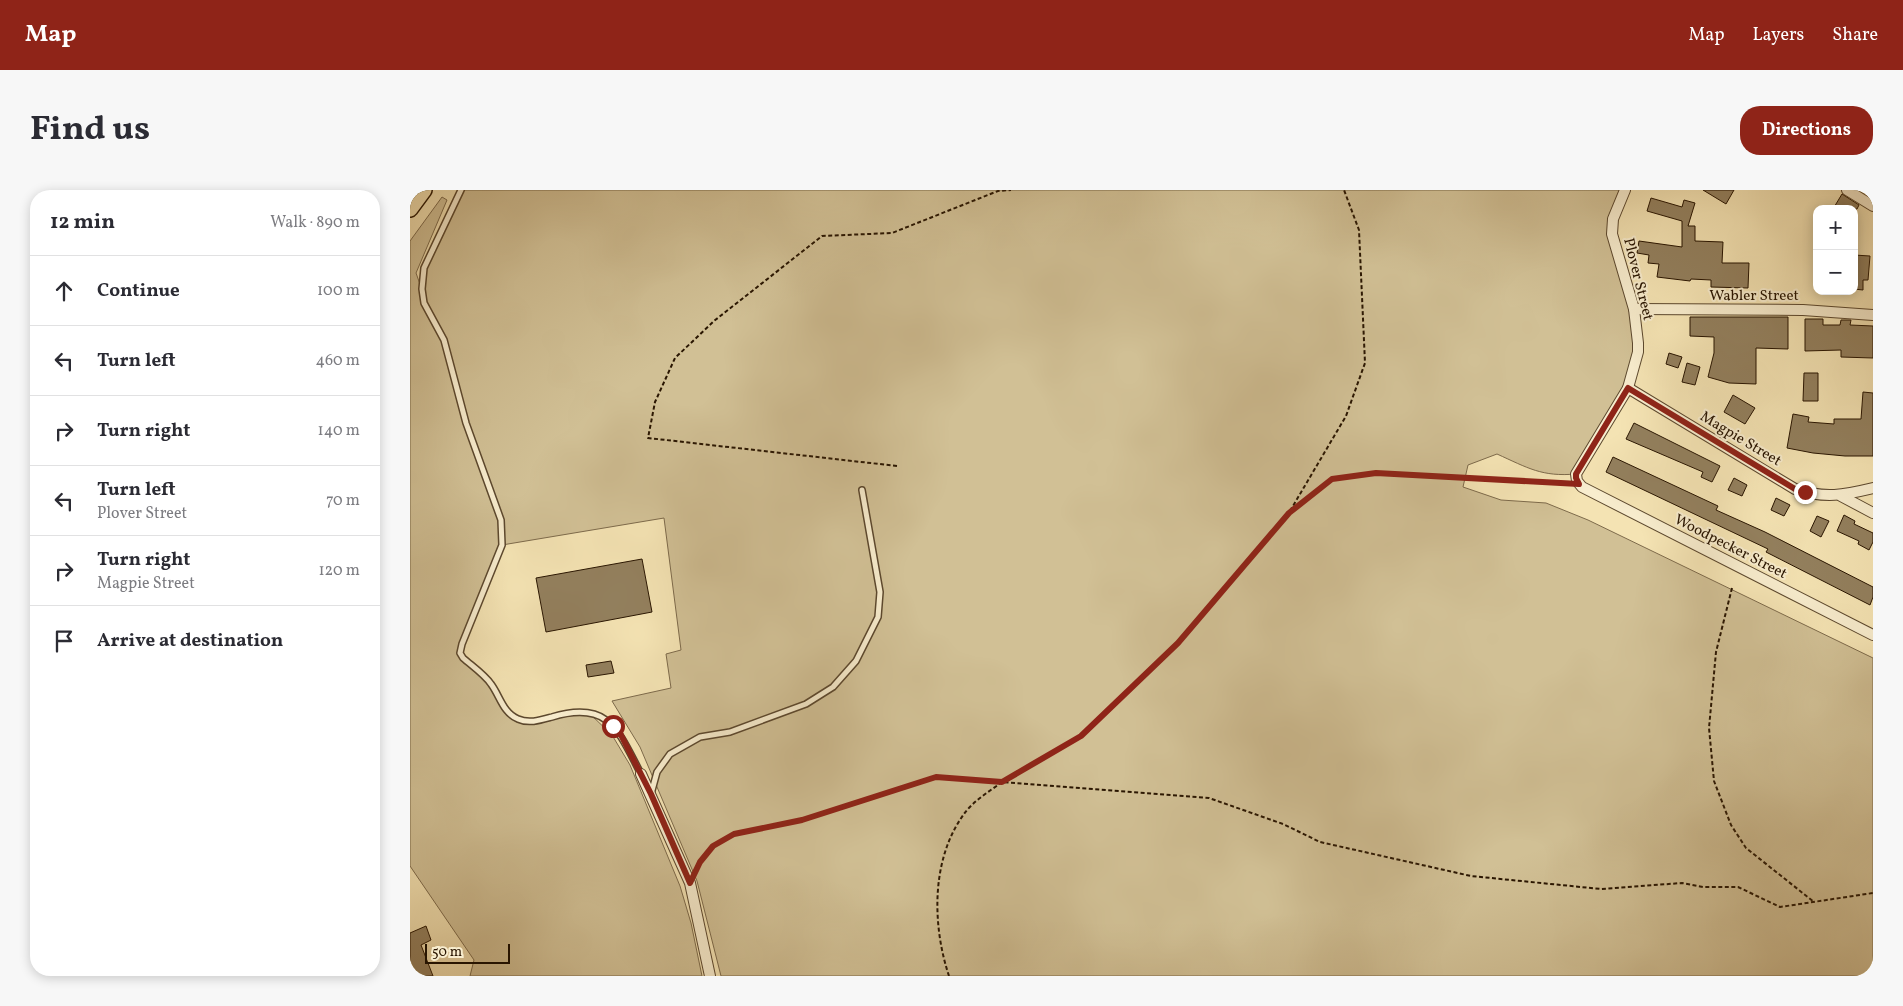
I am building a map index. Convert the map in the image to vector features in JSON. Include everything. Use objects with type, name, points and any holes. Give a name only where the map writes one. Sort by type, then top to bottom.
[{"type":"main road","points":[[410,209],[424,190]]},
{"type":"street","name":"Plover Street","points":[[1578,483],[1576,474],[1628,388],[1638,352],[1634,309],[1612,234],[1613,219],[1625,190]]},
{"type":"street","points":[[1846,190],[1873,206]]},
{"type":"street","name":"Wabler Street","points":[[1634,309],[1803,310],[1873,315]]},
{"type":"street","name":"Magpie Street","points":[[1628,388],[1795,489],[1814,494],[1841,496],[1873,488]]},
{"type":"street","name":"Woodpecker Street","points":[[1578,483],[1873,635]]},
{"type":"street","points":[[1841,496],[1873,513]]},
{"type":"street","points":[[641,774],[690,883],[710,976]]},
{"type":"lane","points":[[462,190],[424,268],[422,289],[424,303],[444,340],[466,422],[501,520],[502,545],[460,653],[490,683],[508,713],[518,719],[529,722],[537,721],[575,711],[588,712],[600,716],[620,733],[641,774]]},
{"type":"lane","points":[[651,794],[657,772],[670,754],[700,737],[730,732],[806,704],[834,687],[856,661],[878,617],[880,592],[862,490]]},
{"type":"path","points":[[897,466],[648,438],[655,402],[675,358],[714,321],[822,236],[892,233],[998,191],[1011,190]]},
{"type":"path","points":[[949,976],[939,926],[937,894],[942,862],[950,838],[964,813],[1002,782],[1081,736],[1178,643],[1289,513],[1346,416],[1365,363],[1359,230],[1344,190]]},
{"type":"path","points":[[1289,513],[1332,479],[1376,473],[1578,483]]},
{"type":"path","points":[[1732,588],[1716,652],[1708,728],[1714,781],[1731,825],[1746,848],[1814,902]]},
{"type":"path","points":[[690,883],[700,862],[713,846],[734,834],[802,820],[936,777],[1209,798],[1283,824],[1320,842],[1471,876],[1601,889],[1682,883],[1703,887],[1738,887],[1780,907],[1873,893]]},
{"type":"shaded area","points":[[461,190],[1625,190],[1613,219],[1638,343],[1628,388],[1576,474],[1544,473],[1497,454],[1468,465],[1463,487],[1501,500],[1546,503],[1588,520],[1873,658],[1873,976],[721,976],[697,881],[640,747],[612,701],[671,688],[666,654],[681,650],[664,518],[502,545],[460,653],[490,683],[508,713],[529,722],[588,712],[612,735],[630,765],[680,886],[691,923],[702,976],[470,976],[474,960],[410,866],[410,241],[442,197],[447,200],[416,273],[421,287],[425,268]]},
{"type":"building","points":[[1703,190],[1734,190],[1726,204]]},
{"type":"building","points":[[1842,194],[1859,205],[1858,207],[1858,205],[1835,205]]},
{"type":"building","points":[[1651,198],[1682,207],[1684,200],[1695,203],[1688,226],[1695,226],[1695,241],[1723,242],[1722,263],[1749,263],[1748,288],[1711,287],[1711,280],[1691,279],[1690,281],[1657,277],[1659,264],[1648,263],[1649,255],[1637,253],[1639,241],[1682,247],[1682,221],[1647,211]]},
{"type":"building","points":[[1858,255],[1870,256],[1868,280],[1863,280],[1863,290],[1858,289]]},
{"type":"building","points":[[1690,317],[1788,317],[1788,349],[1756,348],[1756,384],[1729,383],[1708,377],[1714,353],[1714,337],[1690,336]]},
{"type":"building","points":[[1805,319],[1823,319],[1823,325],[1840,325],[1841,320],[1851,320],[1850,325],[1873,326],[1873,358],[1841,357],[1841,350],[1805,351]]},
{"type":"building","points":[[1669,353],[1682,357],[1678,368],[1666,364]]},
{"type":"building","points":[[1687,363],[1700,367],[1695,385],[1682,382]]},
{"type":"building","points":[[1804,373],[1818,373],[1818,401],[1803,401]]},
{"type":"building","points":[[1863,392],[1873,393],[1873,456],[1845,456],[1787,448],[1793,414],[1809,417],[1808,422],[1834,424],[1834,419],[1861,419]]},
{"type":"building","points":[[1733,395],[1755,408],[1745,424],[1724,412]]},
{"type":"building","points":[[1634,423],[1720,466],[1712,482],[1701,477],[1703,472],[1626,439]]},
{"type":"building","points":[[1613,457],[1718,506],[1716,510],[1765,532],[1873,587],[1873,597],[1870,605],[1766,552],[1768,549],[1606,472]]},
{"type":"building","points":[[1734,478],[1747,485],[1742,496],[1728,490]]},
{"type":"building","points":[[1776,498],[1790,505],[1784,516],[1771,510]]},
{"type":"building","points":[[1844,515],[1855,521],[1854,524],[1873,533],[1873,542],[1869,550],[1858,544],[1859,541],[1837,531]]},
{"type":"building","points":[[1817,516],[1829,521],[1821,537],[1810,531]]},
{"type":"building","points":[[642,559],[652,612],[546,632],[536,578]]},
{"type":"building","points":[[611,661],[614,673],[588,677],[586,665]]},
{"type":"building","points":[[426,926],[431,940],[421,945],[433,976],[410,976],[410,933]]},
{"type":"route","points":[[613,726],[620,733],[651,794],[690,883],[700,862],[713,846],[734,834],[802,820],[936,777],[1002,782],[1081,736],[1178,643],[1289,513],[1332,479],[1376,473],[1579,484],[1576,474],[1628,388],[1795,489],[1805,492]]}]
